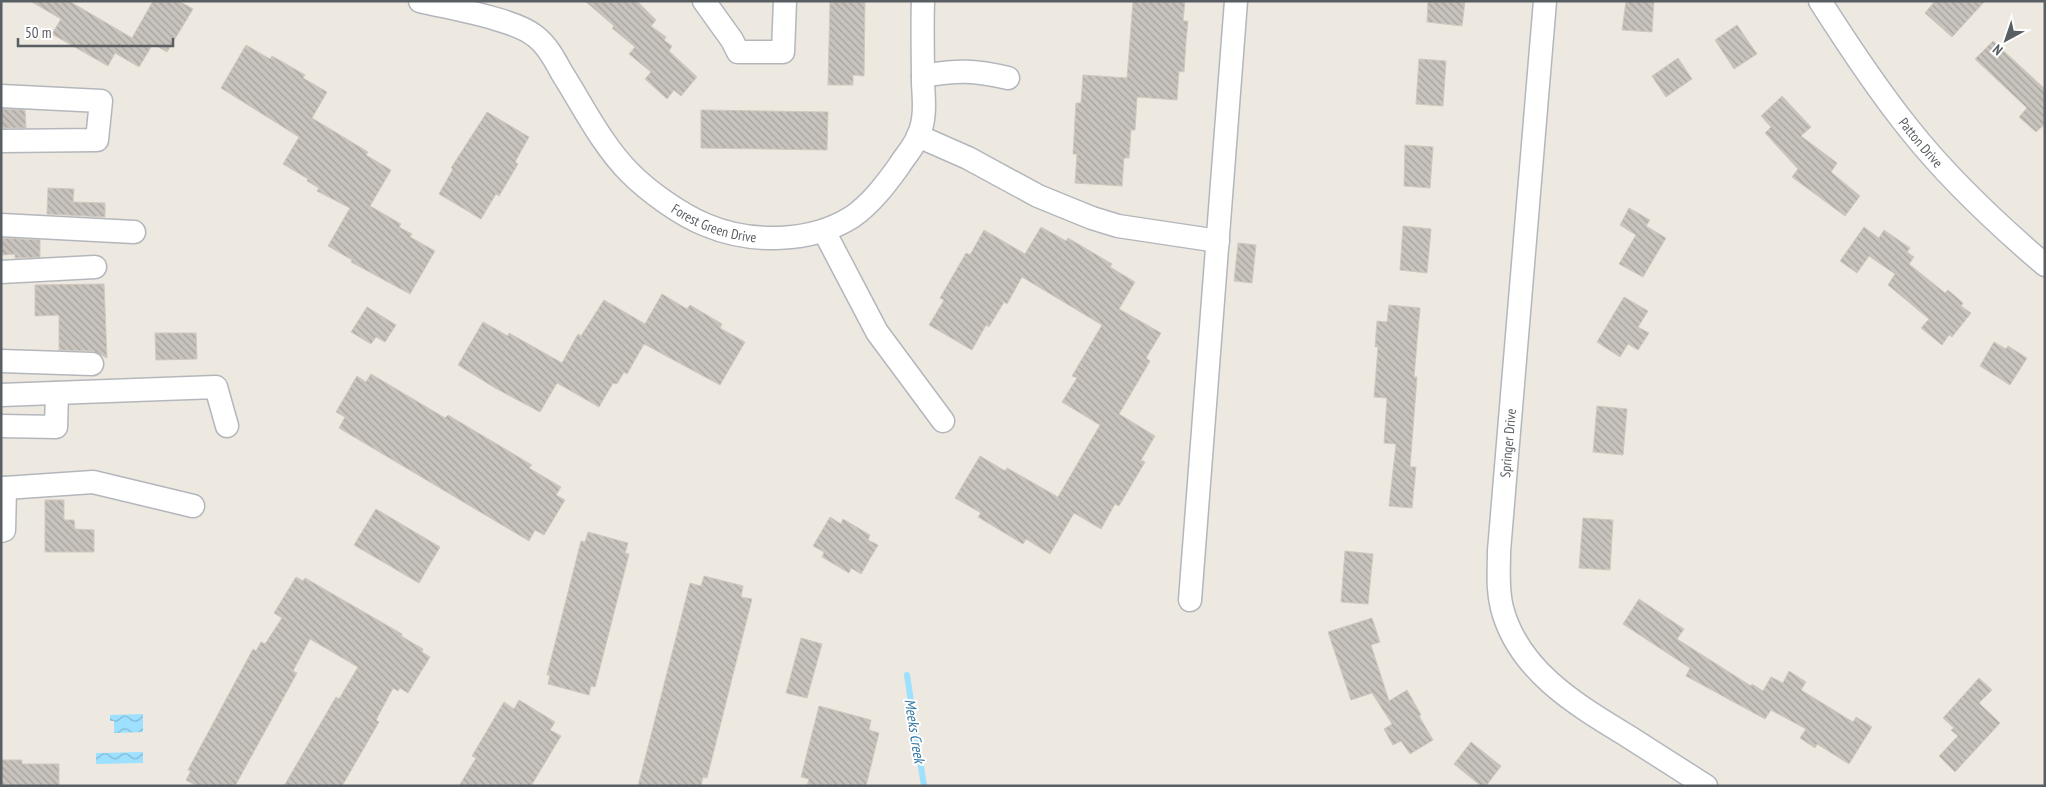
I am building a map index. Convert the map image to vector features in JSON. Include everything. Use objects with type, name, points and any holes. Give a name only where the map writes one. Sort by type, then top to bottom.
[{"type":"street","name":"Forest Green Drive","points":[[420,1],[496,20],[535,35],[549,52],[621,164],[653,192],[696,221],[723,231],[760,237],[798,237],[824,230],[853,216],[873,199],[895,172],[918,136],[924,110],[923,1]]},
{"type":"street","points":[[704,1],[732,40],[738,52],[783,52],[784,1]]},
{"type":"street","points":[[1190,600],[1236,1]]},
{"type":"street","name":"Springer Drive","points":[[1545,1],[1499,551],[1498,587],[1502,608],[1517,644],[1529,660],[1561,693],[1706,786]]},
{"type":"street","name":"Patton Drive","points":[[1820,1],[1878,88],[1911,131],[2004,229],[2045,265]]},
{"type":"street","points":[[923,76],[965,70],[1008,78]]},
{"type":"street","points":[[1,96],[101,101],[97,140],[1,141]]},
{"type":"street","points":[[918,136],[968,158],[1038,196],[1092,218],[1118,226],[1218,241]]},
{"type":"street","points":[[1,225],[134,232]]},
{"type":"street","points":[[824,230],[878,332],[943,421]]},
{"type":"street","points":[[1,272],[95,267]]},
{"type":"street","points":[[1,361],[92,364]]},
{"type":"street","points":[[1,395],[216,387],[227,426]]},
{"type":"street","points":[[1,426],[56,427],[57,393]]},
{"type":"street","points":[[1,531],[4,530],[3,488],[93,482],[193,506]]},
{"type":"water","points":[[143,714],[143,732],[114,733],[114,721],[110,721],[110,715]]},
{"type":"water","points":[[143,752],[143,763],[96,764],[96,753]]},
{"type":"building","points":[[30,1],[69,1],[132,38],[153,1],[179,1],[193,9],[167,52],[153,44],[139,67],[115,53],[108,66],[52,34],[61,19]]},
{"type":"building","points":[[585,1],[637,1],[656,20],[651,26],[666,37],[664,40],[672,46],[669,51],[697,77],[681,96],[674,90],[667,99],[645,79],[651,72],[629,54],[635,47],[612,28],[614,26]]},
{"type":"building","points":[[830,1],[865,1],[864,76],[853,75],[853,85],[828,85]]},
{"type":"building","points":[[1133,1],[1185,1],[1183,21],[1188,21],[1184,72],[1179,71],[1177,100],[1137,97],[1135,130],[1131,130],[1129,158],[1124,158],[1122,186],[1075,183],[1077,154],[1073,154],[1076,103],[1081,103],[1083,75],[1127,78]]},
{"type":"building","points":[[1428,1],[1465,1],[1462,26],[1427,22]]},
{"type":"building","points":[[1626,1],[1654,1],[1652,32],[1622,30]]},
{"type":"building","points":[[1935,1],[1985,1],[1952,37],[1925,13]]},
{"type":"building","points":[[1737,25],[1757,54],[1734,69],[1715,40]]},
{"type":"building","points":[[1993,41],[2045,89],[2045,124],[2036,132],[2019,117],[2027,108],[1975,59]]},
{"type":"building","points":[[246,45],[270,59],[272,56],[293,68],[305,75],[303,78],[327,92],[312,118],[368,152],[366,155],[391,170],[370,206],[401,224],[399,227],[412,234],[410,237],[435,251],[410,294],[351,262],[352,260],[328,246],[350,208],[317,191],[319,188],[307,181],[308,179],[283,164],[299,137],[221,88]]},
{"type":"building","points":[[1678,58],[1692,79],[1666,97],[1652,76]]},
{"type":"building","points":[[1419,59],[1446,61],[1443,106],[1416,104]]},
{"type":"building","points":[[1782,96],[1811,127],[1801,136],[1837,163],[1831,172],[1860,196],[1845,216],[1792,177],[1798,169],[1765,133],[1771,127],[1761,116]]},
{"type":"building","points":[[1,109],[25,110],[26,128],[1,128]]},
{"type":"building","points":[[701,110],[828,112],[827,150],[701,148]]},
{"type":"building","points":[[487,112],[529,137],[515,162],[518,164],[499,196],[496,194],[481,219],[439,194],[453,169],[451,168]]},
{"type":"building","points":[[1405,145],[1433,147],[1430,188],[1404,186]]},
{"type":"building","points":[[48,188],[74,189],[73,202],[105,203],[105,217],[47,214]]},
{"type":"building","points":[[1629,208],[1650,220],[1646,226],[1666,238],[1643,277],[1619,264],[1636,235],[1620,225]]},
{"type":"building","points":[[1403,226],[1431,229],[1427,273],[1400,270]]},
{"type":"building","points":[[1041,227],[1066,241],[1068,238],[1112,264],[1110,267],[1135,282],[1119,309],[1161,333],[1146,358],[1150,361],[1119,414],[1155,436],[1141,460],[1145,462],[1119,506],[1115,504],[1101,529],[1074,513],[1050,554],[1026,539],[1023,544],[978,517],[981,513],[955,498],[980,456],[1005,471],[1007,468],[1058,497],[1100,425],[1062,402],[1077,378],[1072,376],[1102,325],[1022,277],[1007,304],[1004,302],[989,327],[986,325],[972,350],[929,325],[944,300],[940,298],[966,253],[970,255],[984,230],[1025,254]]},
{"type":"building","points":[[1864,227],[1879,238],[1884,230],[1910,248],[1907,252],[1914,257],[1909,264],[1945,293],[1948,290],[1963,303],[1961,306],[1971,313],[1952,337],[1949,335],[1942,345],[1921,328],[1929,319],[1888,285],[1895,274],[1869,256],[1857,273],[1840,261]]},
{"type":"building","points":[[1,238],[40,240],[40,257],[15,258],[15,254],[1,255]]},
{"type":"building","points":[[1238,243],[1256,245],[1252,283],[1234,281]]},
{"type":"building","points":[[104,284],[107,358],[93,351],[59,350],[59,315],[35,316],[35,285]]},
{"type":"building","points":[[662,294],[687,309],[690,305],[722,324],[720,328],[745,342],[720,385],[644,344],[627,374],[624,372],[617,384],[613,383],[599,407],[557,383],[540,412],[495,388],[458,365],[483,322],[508,336],[509,333],[562,363],[578,334],[581,336],[604,300],[645,324]]},
{"type":"building","points":[[1624,297],[1648,311],[1638,327],[1649,333],[1638,350],[1628,344],[1620,357],[1597,342]]},
{"type":"building","points":[[1389,305],[1420,308],[1414,377],[1417,377],[1410,467],[1416,467],[1412,508],[1389,506],[1396,444],[1384,443],[1387,398],[1374,397],[1378,347],[1375,347],[1377,321],[1387,322]]},
{"type":"building","points":[[367,307],[396,325],[385,342],[376,337],[371,344],[351,332]]},
{"type":"building","points":[[155,333],[196,333],[197,359],[156,360]]},
{"type":"building","points":[[1994,342],[2006,349],[2008,346],[2027,358],[2010,385],[1980,366]]},
{"type":"building","points":[[371,374],[445,418],[448,415],[532,465],[529,468],[561,487],[556,495],[565,500],[544,535],[535,530],[529,541],[339,428],[345,417],[336,412],[357,376],[366,382]]},
{"type":"building","points":[[1597,406],[1627,409],[1623,455],[1593,452]]},
{"type":"building","points":[[45,500],[64,500],[64,520],[74,520],[75,529],[94,530],[94,552],[45,552]]},
{"type":"building","points":[[376,509],[440,547],[419,583],[354,545]]},
{"type":"building","points":[[830,517],[841,524],[843,519],[870,535],[868,540],[878,545],[861,574],[851,568],[849,573],[822,557],[824,552],[813,546]]},
{"type":"building","points":[[1583,518],[1613,520],[1610,570],[1579,568]]},
{"type":"building","points":[[588,532],[628,543],[625,553],[629,554],[595,687],[591,686],[589,695],[548,684],[550,675],[547,675],[581,541],[585,542]]},
{"type":"building","points":[[1345,551],[1373,554],[1368,604],[1341,602]]},
{"type":"building","points":[[704,576],[743,586],[741,597],[752,599],[707,778],[703,777],[701,786],[638,786],[690,583],[701,586]]},
{"type":"building","points":[[296,577],[303,581],[305,578],[402,634],[401,636],[423,649],[422,652],[430,657],[408,693],[400,688],[398,691],[393,688],[376,720],[379,722],[342,786],[284,786],[336,697],[339,699],[358,667],[310,639],[293,671],[297,673],[235,786],[197,786],[186,780],[191,771],[188,770],[253,649],[256,651],[261,642],[265,644],[282,618],[274,613]]},
{"type":"building","points":[[1639,599],[1684,629],[1677,639],[1751,686],[1752,684],[1763,691],[1771,677],[1783,683],[1789,671],[1806,682],[1801,690],[1853,722],[1856,717],[1872,727],[1849,764],[1817,744],[1815,748],[1800,738],[1806,729],[1771,710],[1765,719],[1686,676],[1690,668],[1623,624]]},
{"type":"building","points":[[1372,618],[1380,642],[1371,645],[1389,701],[1407,690],[1433,740],[1410,754],[1401,741],[1393,745],[1384,729],[1392,724],[1372,693],[1351,700],[1328,632]]},
{"type":"building","points":[[801,638],[822,644],[807,698],[786,693]]},
{"type":"building","points":[[1979,678],[1992,690],[1979,703],[2000,723],[1955,772],[1939,756],[1958,736],[1951,730],[1954,728],[1943,718]]},
{"type":"building","points":[[519,700],[555,722],[550,730],[561,736],[531,786],[459,786],[476,758],[472,756],[504,702],[514,709]]},
{"type":"building","points":[[819,706],[871,720],[869,730],[879,733],[866,786],[807,786],[809,779],[801,777]]},
{"type":"building","points":[[1471,742],[1501,766],[1486,786],[1481,786],[1454,764]]},
{"type":"building","points":[[1,760],[22,760],[22,764],[59,764],[59,786],[1,786]]},
{"type":"waterway","name":"Meeks Creek","points":[[907,675],[924,786]]}]
